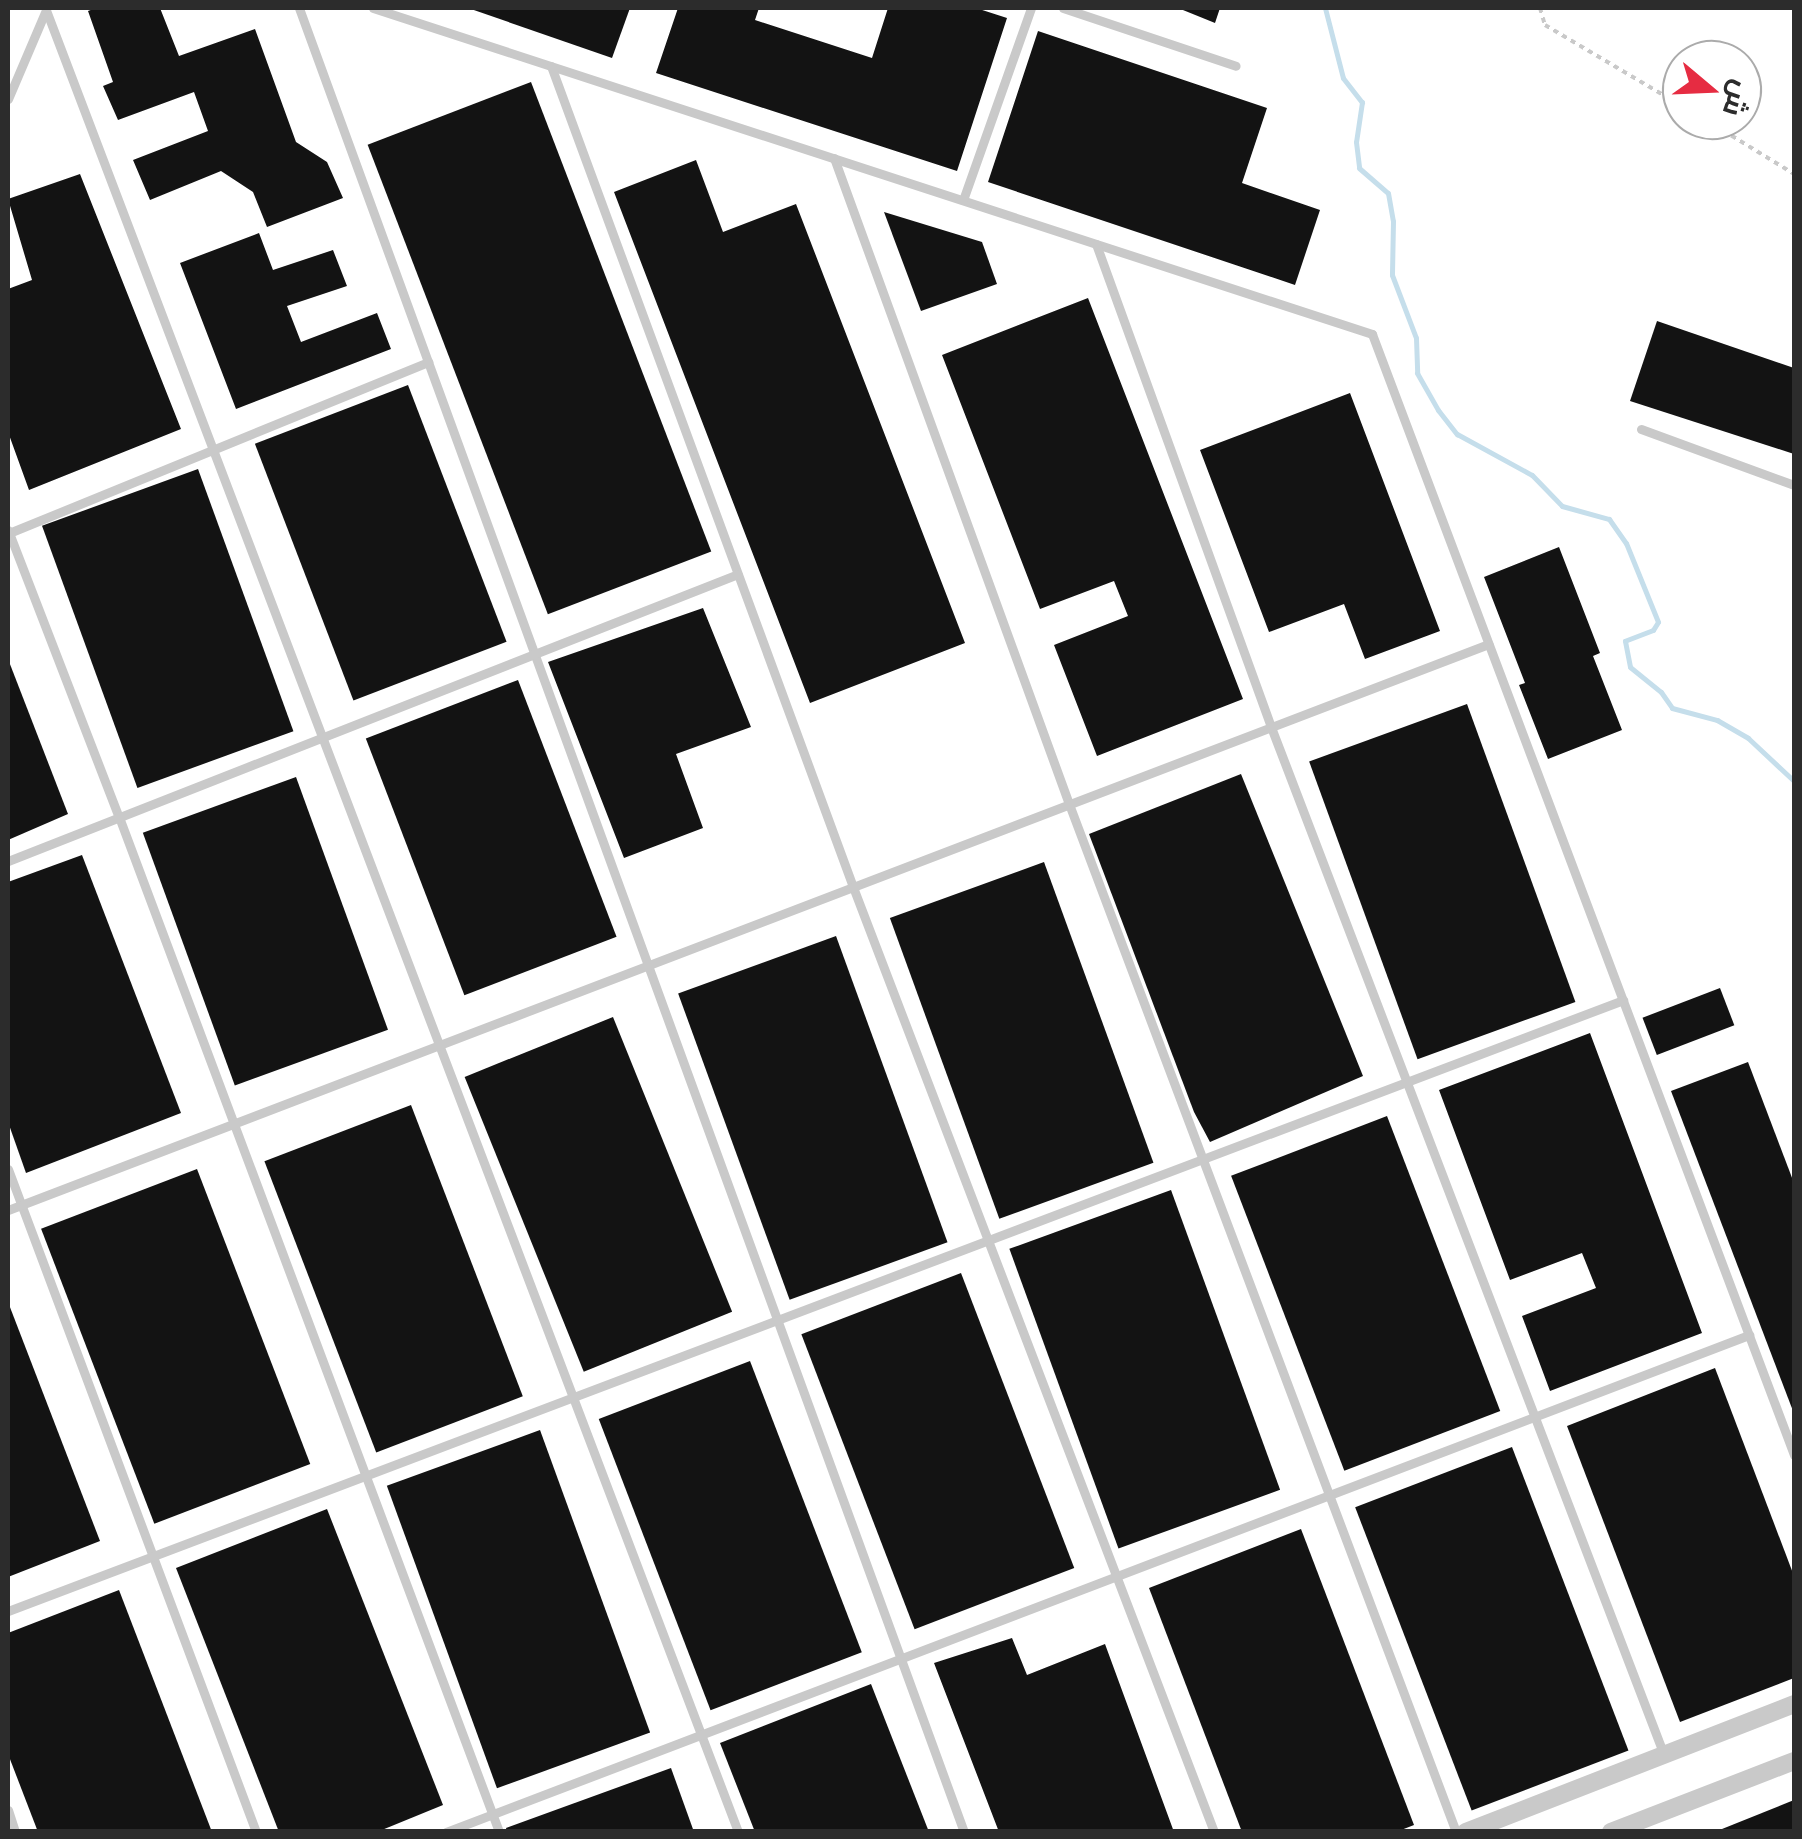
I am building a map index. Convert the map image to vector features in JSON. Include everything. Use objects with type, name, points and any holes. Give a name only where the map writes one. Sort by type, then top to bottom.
[{"type":"street","points":[[1466,1832],[1794,1704]]},
{"type":"street","points":[[1622,1829],[1794,1761]]},
{"type":"lane","points":[[299,8],[964,1832]]},
{"type":"lane","points":[[373,8],[1372,334],[1794,1455]]},
{"type":"lane","points":[[963,200],[1031,8]]},
{"type":"lane","points":[[1064,8],[1236,66]]},
{"type":"lane","points":[[8,98],[47,9]]},
{"type":"lane","points":[[47,9],[738,1832]]},
{"type":"lane","points":[[551,66],[853,887],[1214,1832]]},
{"type":"lane","points":[[834,158],[1069,804],[1456,1832]]},
{"type":"lane","points":[[1096,244],[1271,728],[1664,1755]]},
{"type":"lane","points":[[428,362],[8,532],[120,817],[498,1832]]},
{"type":"lane","points":[[1641,429],[1794,485]]},
{"type":"lane","points":[[8,861],[738,574]]},
{"type":"lane","points":[[8,1210],[1489,644]]},
{"type":"lane","points":[[8,1610],[1623,1000]]},
{"type":"lane","points":[[8,1170],[256,1832]]},
{"type":"lane","points":[[446,1832],[1749,1335]]},
{"type":"lane","points":[[8,1810],[16,1832]]},
{"type":"path","points":[[1540,8],[1545,26],[1662,94]]},
{"type":"path","points":[[1739,140],[1794,174]]},
{"type":"building","points":[[160,8],[179,56],[255,29],[296,142],[327,162],[343,198],[267,227],[253,192],[221,171],[150,200],[133,160],[208,131],[194,92],[118,120],[103,86],[113,82],[88,11]]},
{"type":"building","points":[[468,8],[630,8],[612,58]]},
{"type":"building","points":[[678,8],[759,8],[755,20],[872,58],[888,8],[976,8],[1007,18],[957,171],[656,73]]},
{"type":"building","points":[[1178,8],[1220,8],[1215,23]]},
{"type":"building","points":[[1038,31],[1267,108],[1242,183],[1320,210],[1295,285],[988,182]]},
{"type":"building","points":[[531,82],[711,552],[548,614],[368,145]]},
{"type":"building","points":[[696,160],[723,232],[796,204],[965,643],[810,703],[614,192]]},
{"type":"building","points":[[80,174],[181,429],[29,490],[8,432],[8,289],[32,280],[8,199]]},
{"type":"building","points":[[884,212],[982,242],[997,284],[921,311]]},
{"type":"building","points":[[259,233],[273,270],[333,250],[347,286],[287,306],[301,342],[377,313],[391,349],[236,409],[180,263]]},
{"type":"building","points":[[1088,298],[1243,699],[1097,756],[1054,645],[1128,616],[1114,581],[1040,609],[942,355]]},
{"type":"building","points":[[1657,321],[1794,368],[1794,454],[1630,401]]},
{"type":"building","points":[[408,385],[507,642],[353,701],[255,444]]},
{"type":"building","points":[[1350,393],[1440,631],[1365,659],[1344,604],[1269,632],[1200,450]]},
{"type":"building","points":[[198,469],[293,731],[137,788],[42,526]]},
{"type":"building","points":[[1559,547],[1600,653],[1593,656],[1622,730],[1548,759],[1519,685],[1525,683],[1484,577]]},
{"type":"building","points":[[703,608],[751,727],[676,754],[703,828],[624,858],[548,662]]},
{"type":"building","points":[[8,659],[68,814],[8,840]]},
{"type":"building","points":[[518,680],[617,937],[464,995],[366,738]]},
{"type":"building","points":[[1467,704],[1575,1002],[1418,1059],[1309,761]]},
{"type":"building","points":[[1241,774],[1363,1076],[1210,1142],[1194,1112],[1089,834]]},
{"type":"building","points":[[296,777],[388,1030],[235,1086],[143,833]]},
{"type":"building","points":[[82,855],[181,1113],[26,1173],[8,1122],[8,882]]},
{"type":"building","points":[[1044,862],[1153,1163],[999,1219],[890,918]]},
{"type":"building","points":[[836,936],[947,1242],[790,1300],[678,993]]},
{"type":"building","points":[[1720,988],[1734,1025],[1657,1055],[1643,1018]]},
{"type":"building","points":[[613,1017],[732,1312],[584,1372],[465,1077]]},
{"type":"building","points":[[1590,1033],[1702,1333],[1550,1391],[1522,1316],[1596,1288],[1582,1253],[1510,1280],[1439,1090]]},
{"type":"building","points":[[1748,1062],[1794,1183],[1793,1411],[1671,1091]]},
{"type":"building","points":[[411,1105],[523,1396],[376,1453],[264,1161]]},
{"type":"building","points":[[1387,1116],[1500,1411],[1344,1471],[1231,1176]]},
{"type":"building","points":[[197,1169],[310,1464],[154,1524],[41,1229]]},
{"type":"building","points":[[1171,1190],[1280,1490],[1118,1549],[1009,1249]]},
{"type":"building","points":[[961,1273],[1074,1568],[915,1629],[801,1334]]},
{"type":"building","points":[[8,1302],[100,1541],[8,1577]]},
{"type":"building","points":[[750,1361],[862,1652],[711,1710],[599,1419]]},
{"type":"building","points":[[1715,1368],[1794,1576],[1794,1678],[1680,1722],[1567,1426]]},
{"type":"building","points":[[540,1430],[650,1733],[497,1788],[387,1486]]},
{"type":"building","points":[[1512,1447],[1628,1750],[1472,1811],[1355,1507]]},
{"type":"building","points":[[327,1509],[443,1805],[377,1832],[279,1832],[176,1568]]},
{"type":"building","points":[[1301,1529],[1414,1825],[1396,1832],[1242,1832],[1149,1588]]},
{"type":"building","points":[[119,1590],[212,1832],[38,1832],[8,1754],[8,1633]]},
{"type":"building","points":[[1012,1638],[1027,1675],[1105,1644],[1174,1832],[999,1832],[934,1663]]},
{"type":"building","points":[[871,1684],[929,1832],[755,1832],[720,1743]]},
{"type":"building","points":[[671,1768],[694,1832],[507,1832],[506,1828]]},
{"type":"building","points":[[1794,1800],[1794,1832],[1717,1832],[1717,1831]]},
{"type":"waterway","points":[[1325,8],[1343,78],[1362,102],[1356,142],[1359,168],[1388,193],[1393,221],[1392,275],[1416,338],[1417,373],[1438,410],[1457,434],[1532,475],[1562,506],[1609,519],[1626,543],[1658,622],[1653,630],[1625,641],[1630,667],[1661,692],[1672,708],[1717,720],[1748,738],[1794,781]]}]
